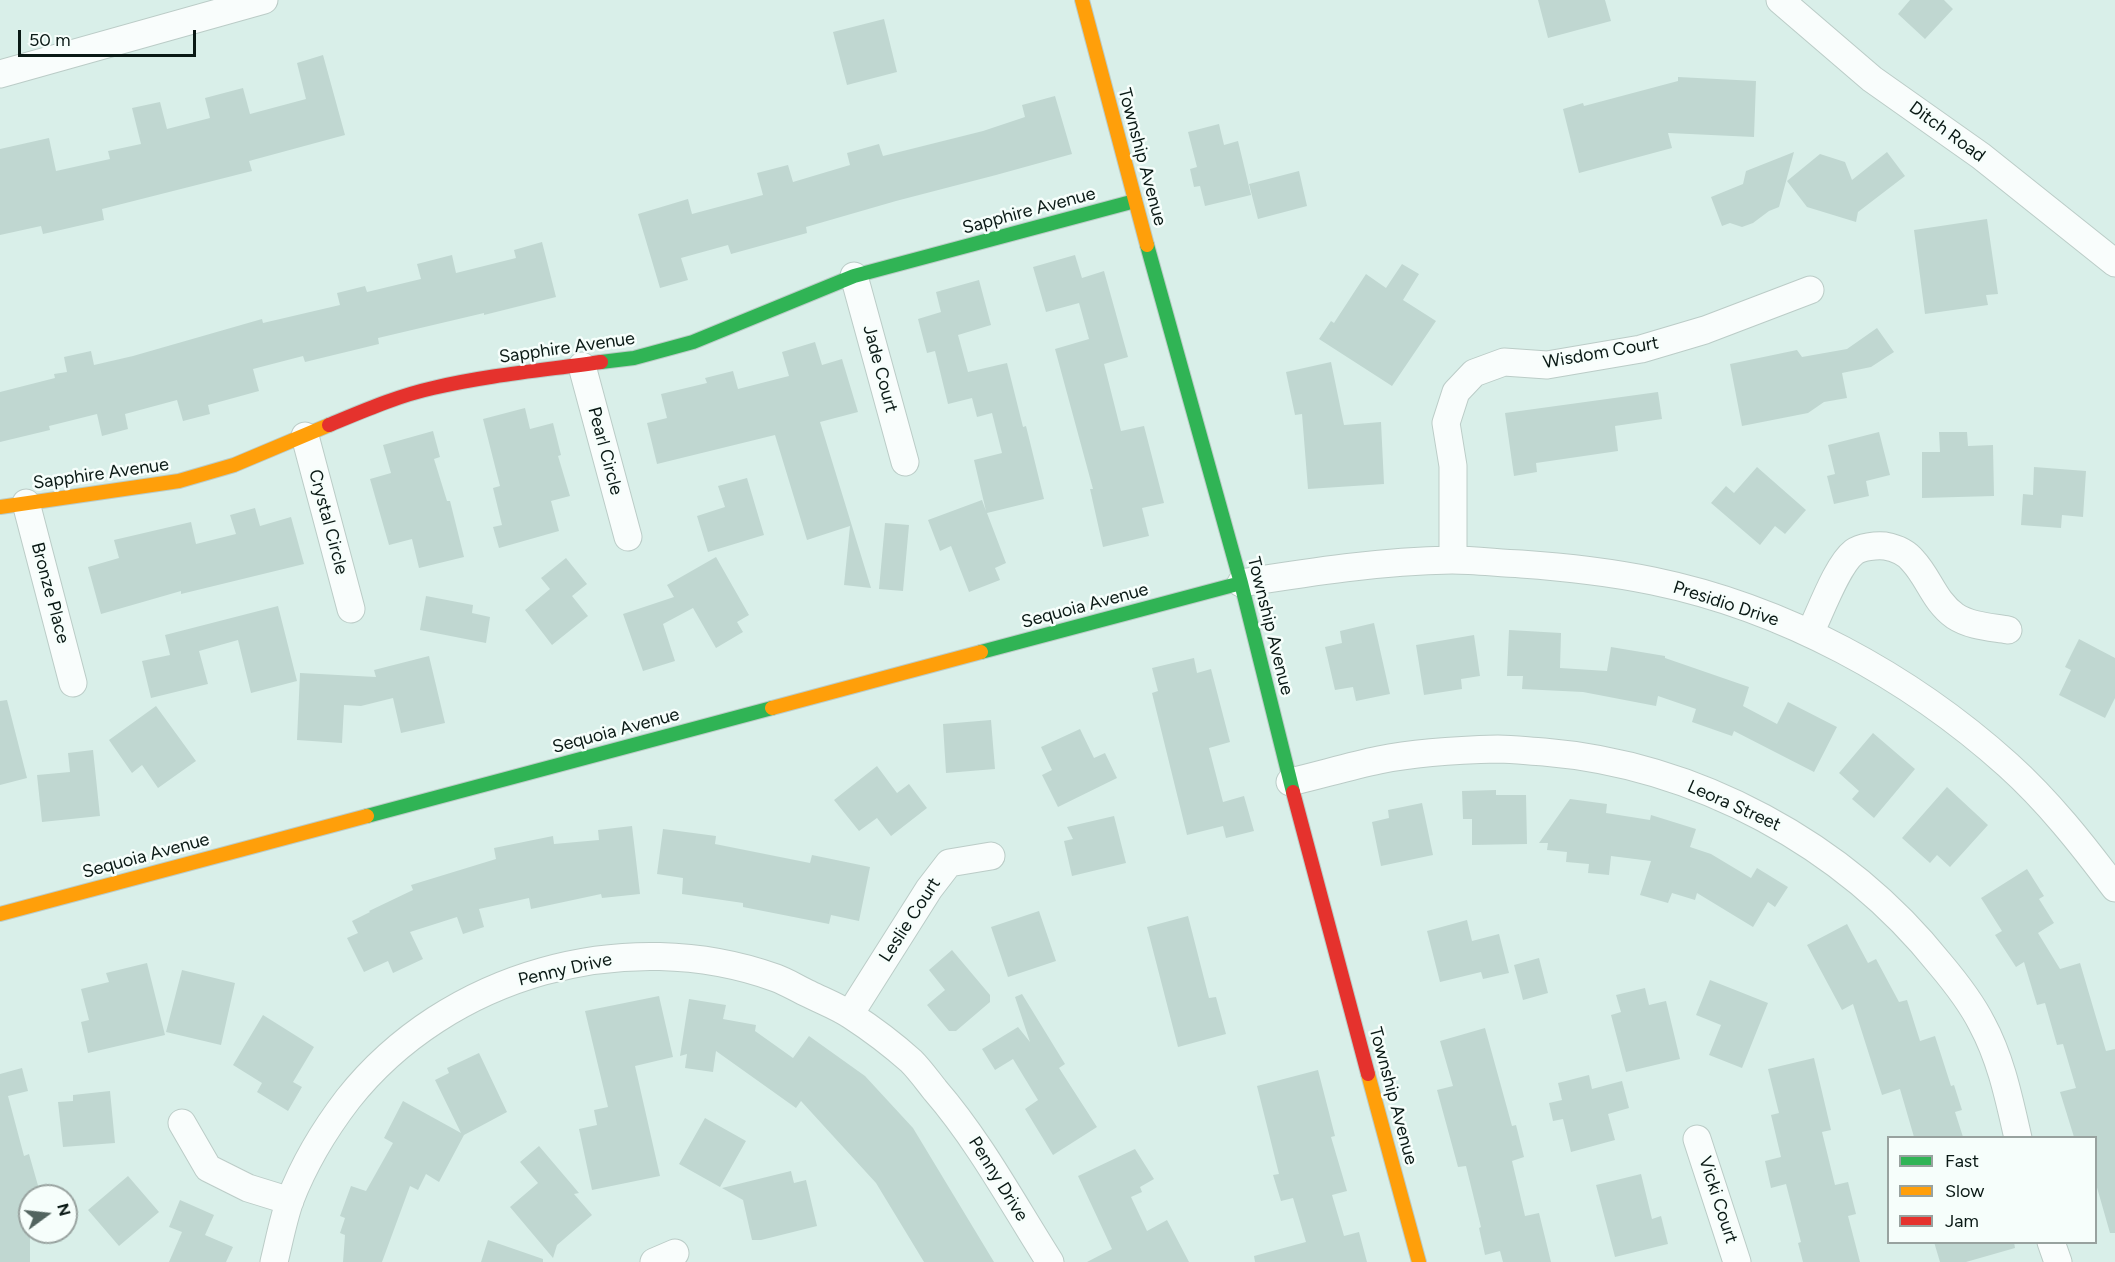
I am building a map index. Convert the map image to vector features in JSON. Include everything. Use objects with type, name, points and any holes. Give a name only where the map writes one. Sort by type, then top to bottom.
[{"type":"street","points":[[0,74],[264,0]]},
{"type":"street","name":"Township Avenue","points":[[1082,0],[1241,583],[1290,782],[1419,1262]]},
{"type":"street","name":"Ditch Road","points":[[1780,0],[1872,79],[1981,156],[2115,263]]},
{"type":"street","name":"Sapphire Avenue","points":[[13,505],[179,481],[234,465],[384,402],[431,388],[476,379],[634,358],[693,342],[854,276],[1135,201]]},
{"type":"street","name":"Jade Court","points":[[854,276],[905,462]]},
{"type":"street","name":"Wisdom Court","points":[[1453,560],[1453,466],[1446,423],[1456,392],[1474,373],[1504,362],[1547,365],[1641,349],[1705,330],[1810,290]]},
{"type":"street","name":"Pearl Circle","points":[[582,366],[628,537]]},
{"type":"street","name":"Crystal Circle","points":[[305,436],[351,609]]},
{"type":"street","name":"Bronze Place","points":[[13,505],[73,682]]},
{"type":"street","points":[[1810,633],[1841,567],[1854,551],[1880,546],[1893,547],[1904,552],[1914,561],[1932,591],[1946,609],[1957,617],[1972,624],[2008,630]]},
{"type":"street","name":"Presidio Drive","points":[[1241,583],[1347,566],[1453,560],[1573,568],[1654,581],[1733,603],[1810,633],[1884,672],[1964,728],[2009,766],[2074,833],[2115,888]]},
{"type":"street","name":"Sequoia Avenue","points":[[0,914],[1241,583]]},
{"type":"street","name":"Leora Street","points":[[1290,782],[1380,760],[1435,751],[1500,749],[1577,755],[1647,770],[1721,796],[1791,832],[1844,869],[1880,899],[1923,942],[1963,993],[1983,1025],[2001,1069],[2018,1136]]},
{"type":"street","name":"Leslie Court","points":[[850,1014],[929,889],[949,863],[991,856]]},
{"type":"street","name":"Penny Drive","points":[[274,1262],[290,1201],[307,1163],[327,1128],[350,1097],[383,1061],[419,1030],[458,1005],[529,974],[604,958],[651,955],[693,958],[777,978],[850,1014],[911,1061],[960,1119],[1050,1262]]},
{"type":"street","points":[[182,1123],[208,1168],[248,1188],[290,1201]]},
{"type":"street","name":"Vicki Court","points":[[1697,1139],[1737,1262]]},
{"type":"street","points":[[2052,1244],[2058,1262]]},
{"type":"building","points":[[1538,0],[1605,0],[1611,21],[1548,38]]},
{"type":"building","points":[[1910,0],[1944,0],[1953,9],[1925,39],[1898,14]]},
{"type":"building","points":[[884,19],[897,72],[847,85],[833,32]]},
{"type":"building","points":[[323,55],[345,135],[249,161],[252,171],[102,209],[104,220],[43,234],[41,226],[0,235],[0,149],[49,138],[56,171],[110,159],[108,151],[141,144],[132,108],[160,102],[167,129],[210,118],[205,98],[243,88],[250,114],[306,99],[297,63]]},
{"type":"building","points":[[1678,77],[1756,81],[1754,137],[1668,133],[1672,148],[1579,173],[1563,109],[1583,103],[1584,106],[1678,81]]},
{"type":"building","points":[[1055,96],[1072,154],[806,227],[807,233],[731,254],[728,245],[681,258],[688,280],[660,288],[638,214],[688,199],[692,214],[763,195],[757,173],[788,165],[793,182],[850,165],[847,153],[879,144],[883,156],[983,131],[1025,117],[1022,105]]},
{"type":"building","points":[[1219,124],[1224,145],[1238,141],[1251,195],[1205,206],[1200,186],[1194,187],[1190,169],[1197,167],[1188,132]]},
{"type":"building","points":[[1794,152],[1779,207],[1742,227],[1730,223],[1722,226],[1711,197],[1743,184],[1746,171]]},
{"type":"building","points":[[1887,152],[1905,176],[1858,212],[1856,222],[1807,207],[1787,181],[1820,154],[1845,162],[1852,180]]},
{"type":"building","points":[[1299,171],[1307,206],[1258,219],[1249,184]]},
{"type":"building","points":[[1987,219],[1998,294],[1986,295],[1988,305],[1925,314],[1914,230]]},
{"type":"building","points":[[542,242],[556,297],[378,338],[379,344],[305,362],[303,356],[253,369],[259,391],[208,405],[210,414],[183,421],[177,400],[125,414],[128,429],[102,436],[97,414],[49,426],[50,430],[0,442],[0,392],[55,378],[54,374],[67,372],[64,357],[91,351],[94,365],[133,356],[262,319],[263,323],[340,305],[337,293],[365,286],[367,292],[421,279],[417,264],[452,255],[456,273],[516,258],[514,250]]},
{"type":"building","points":[[1075,255],[1082,278],[1104,271],[1128,357],[1104,364],[1121,431],[1144,426],[1164,503],[1142,508],[1149,536],[1103,547],[1090,489],[1093,489],[1055,349],[1089,339],[1079,303],[1046,312],[1033,267]]},
{"type":"building","points":[[1402,264],[1419,274],[1403,300],[1436,321],[1392,386],[1319,339],[1331,321],[1334,323],[1366,274],[1386,288]]},
{"type":"building","points":[[979,280],[991,325],[958,335],[968,372],[1007,363],[1044,499],[987,513],[1006,563],[995,568],[1000,580],[969,592],[951,546],[940,551],[928,520],[982,500],[986,511],[974,460],[1002,453],[992,413],[977,417],[972,398],[948,404],[935,351],[927,353],[918,319],[941,312],[936,292]]},
{"type":"building","points":[[1877,328],[1894,352],[1871,367],[1842,373],[1847,398],[1824,402],[1808,413],[1742,426],[1730,364],[1797,350],[1802,357],[1847,349]]},
{"type":"building","points":[[815,342],[822,365],[842,359],[858,412],[820,422],[871,588],[844,585],[850,526],[807,540],[775,435],[657,464],[647,423],[667,418],[661,394],[707,383],[705,378],[733,371],[738,389],[789,376],[782,352]]},
{"type":"building","points":[[1331,362],[1344,425],[1381,422],[1384,484],[1308,489],[1302,414],[1295,415],[1286,372]]},
{"type":"building","points":[[1658,392],[1662,419],[1615,426],[1618,451],[1536,463],[1537,472],[1514,476],[1505,413]]},
{"type":"building","points":[[525,408],[530,429],[553,423],[561,455],[558,456],[570,496],[551,501],[559,531],[499,548],[493,527],[502,525],[493,488],[500,486],[483,419]]},
{"type":"building","points":[[433,431],[440,457],[434,459],[447,501],[450,501],[464,557],[419,568],[412,539],[389,545],[370,479],[391,473],[383,445]]},
{"type":"building","points":[[1879,432],[1890,475],[1866,481],[1869,496],[1834,504],[1827,476],[1835,474],[1828,445]]},
{"type":"building","points":[[1939,432],[1967,432],[1968,446],[1993,445],[1994,496],[1922,498],[1922,452],[1940,452]]},
{"type":"building","points":[[1757,467],[1806,510],[1785,534],[1775,526],[1760,545],[1711,503],[1726,486],[1734,493]]},
{"type":"building","points":[[2034,467],[2086,471],[2083,517],[2062,515],[2061,528],[2021,525],[2023,494],[2033,495]]},
{"type":"building","points":[[747,478],[764,535],[708,552],[697,516],[725,507],[718,486]]},
{"type":"building","points":[[255,508],[260,526],[291,517],[304,564],[181,594],[181,591],[101,614],[88,567],[119,558],[114,540],[191,522],[196,544],[236,534],[230,515]]},
{"type":"building","points":[[885,523],[909,525],[903,591],[879,589]]},
{"type":"building","points":[[716,557],[749,615],[737,622],[743,632],[716,648],[693,608],[663,624],[675,661],[643,671],[623,614],[674,597],[667,585]]},
{"type":"building","points":[[566,558],[587,584],[572,596],[588,616],[552,645],[525,610],[550,589],[541,578]]},
{"type":"building","points":[[426,596],[473,605],[472,613],[490,617],[486,643],[420,630]]},
{"type":"building","points":[[278,606],[297,681],[251,693],[238,640],[199,651],[208,684],[151,698],[142,661],[170,655],[165,635]]},
{"type":"building","points":[[1374,623],[1390,694],[1356,701],[1353,687],[1335,690],[1325,647],[1342,643],[1340,631]]},
{"type":"building","points":[[1509,630],[1561,633],[1560,668],[1607,671],[1611,647],[1665,656],[1665,658],[1749,687],[1743,706],[1777,724],[1788,702],[1837,727],[1814,772],[1734,731],[1732,736],[1692,722],[1696,709],[1658,696],[1656,706],[1583,692],[1522,689],[1523,676],[1507,676]]},
{"type":"building","points":[[1474,635],[1480,676],[1461,679],[1462,689],[1424,695],[1416,645]]},
{"type":"building","points":[[2079,639],[2115,658],[2115,698],[2105,718],[2059,695],[2071,670],[2065,667]]},
{"type":"building","points":[[429,656],[445,723],[401,733],[393,698],[361,706],[344,705],[342,743],[297,740],[300,673],[376,677],[374,670]]},
{"type":"building","points":[[1194,658],[1197,673],[1211,669],[1230,742],[1209,748],[1223,802],[1244,796],[1254,831],[1226,838],[1223,826],[1187,835],[1152,693],[1158,691],[1152,668]]},
{"type":"building","points":[[7,700],[27,778],[0,785],[0,701]]},
{"type":"building","points":[[156,706],[196,761],[158,788],[142,765],[132,773],[109,740]]},
{"type":"building","points":[[991,720],[995,769],[946,773],[943,724]]},
{"type":"building","points":[[1080,729],[1094,758],[1105,753],[1117,778],[1058,807],[1042,775],[1052,770],[1041,747]]},
{"type":"building","points":[[1873,733],[1915,769],[1874,818],[1852,799],[1859,791],[1839,773]]},
{"type":"building","points":[[93,750],[100,816],[42,822],[37,775],[70,772],[68,753]]},
{"type":"building","points":[[877,766],[897,793],[909,784],[927,808],[891,836],[877,818],[859,831],[834,800]]},
{"type":"building","points":[[1947,787],[1988,825],[1950,867],[1937,855],[1930,863],[1902,838]]},
{"type":"building","points":[[1496,790],[1496,795],[1526,795],[1527,844],[1472,845],[1472,819],[1463,819],[1462,791]]},
{"type":"building","points":[[1570,799],[1607,804],[1606,813],[1650,820],[1651,815],[1696,829],[1690,847],[1711,854],[1751,878],[1757,868],[1788,887],[1775,907],[1768,902],[1753,927],[1697,893],[1695,900],[1672,893],[1668,903],[1640,895],[1651,861],[1611,856],[1609,875],[1588,873],[1589,864],[1566,862],[1567,852],[1547,850],[1548,843],[1539,843]]},
{"type":"building","points":[[1422,803],[1433,855],[1381,866],[1372,822],[1389,818],[1388,810]]},
{"type":"building","points":[[1114,816],[1126,863],[1072,876],[1064,841],[1073,839],[1067,827]]},
{"type":"building","points":[[632,826],[640,894],[602,898],[601,894],[531,909],[529,898],[479,909],[484,927],[463,934],[457,917],[410,932],[423,959],[393,973],[388,961],[364,972],[347,938],[358,933],[352,921],[413,890],[411,885],[496,859],[494,848],[553,836],[554,844],[599,840],[598,830]]},
{"type":"building","points":[[663,829],[716,836],[715,844],[810,863],[812,855],[870,867],[859,921],[831,915],[829,924],[743,907],[743,903],[682,894],[683,878],[657,874]]},
{"type":"building","points":[[2027,869],[2044,896],[2039,899],[2054,923],[2038,933],[2060,969],[2080,963],[2106,1051],[2115,1049],[2115,1233],[2110,1233],[2097,1188],[2097,1136],[2074,1136],[2060,1092],[2076,1088],[2063,1044],[2057,1045],[2045,1003],[2037,1005],[2024,962],[2016,967],[1995,935],[2002,931],[1981,898]]},
{"type":"building","points":[[1039,911],[1056,961],[1008,977],[991,927]]},
{"type":"building","points":[[1188,916],[1209,998],[1216,997],[1226,1034],[1178,1047],[1147,927]]},
{"type":"building","points":[[1467,920],[1472,941],[1499,934],[1509,973],[1483,979],[1481,972],[1440,982],[1427,931]]},
{"type":"building","points":[[1847,924],[1868,963],[1876,959],[1899,1002],[1907,1000],[1920,1041],[1935,1036],[1951,1086],[1954,1085],[1962,1110],[1955,1112],[1963,1136],[1914,1136],[1900,1089],[1882,1095],[1853,1004],[1842,1010],[1807,945]]},
{"type":"building","points":[[952,950],[990,995],[990,1002],[956,1031],[949,1031],[927,1005],[945,990],[929,970]]},
{"type":"building","points":[[1539,958],[1548,993],[1523,1000],[1514,965]]},
{"type":"building","points":[[147,963],[165,1035],[88,1053],[81,1022],[89,1020],[81,989],[109,982],[106,973]]},
{"type":"building","points":[[182,970],[235,983],[221,1045],[166,1032]]},
{"type":"building","points":[[1710,980],[1768,1003],[1742,1068],[1709,1055],[1721,1025],[1696,1015]]},
{"type":"building","points":[[1645,988],[1649,1005],[1666,1001],[1680,1059],[1626,1072],[1611,1015],[1621,1012],[1616,995]]},
{"type":"building","points":[[1022,994],[1065,1064],[1059,1068],[1097,1127],[1053,1155],[1025,1109],[1038,1100],[1013,1059],[995,1070],[982,1049],[1018,1027],[1030,1042],[1015,997]]},
{"type":"building","points":[[659,996],[673,1057],[635,1066],[660,1176],[592,1190],[579,1129],[597,1125],[594,1110],[608,1107],[585,1011]]},
{"type":"building","points":[[689,999],[726,1005],[723,1019],[756,1025],[755,1031],[793,1058],[809,1036],[865,1076],[913,1128],[994,1262],[924,1262],[876,1183],[801,1101],[796,1108],[716,1051],[713,1072],[685,1068],[687,1054],[680,1056]]},
{"type":"building","points":[[263,1015],[314,1047],[293,1082],[302,1087],[288,1111],[257,1092],[262,1083],[233,1065]]},
{"type":"building","points":[[1485,1028],[1512,1126],[1516,1125],[1524,1157],[1512,1161],[1525,1216],[1539,1213],[1551,1262],[1503,1262],[1500,1251],[1485,1255],[1479,1228],[1481,1227],[1466,1166],[1458,1167],[1437,1090],[1453,1086],[1440,1041]]},
{"type":"building","points":[[479,1053],[507,1112],[464,1135],[439,1182],[426,1174],[418,1190],[410,1186],[382,1262],[343,1262],[345,1235],[340,1233],[345,1218],[340,1216],[351,1186],[366,1191],[393,1143],[384,1138],[403,1101],[461,1133],[435,1080],[449,1073],[447,1068]]},
{"type":"building","points":[[1814,1058],[1831,1130],[1822,1132],[1835,1185],[1848,1182],[1856,1214],[1848,1216],[1860,1262],[1803,1262],[1798,1243],[1801,1242],[1786,1184],[1771,1188],[1765,1161],[1781,1157],[1771,1115],[1779,1113],[1768,1069]]},
{"type":"building","points":[[22,1068],[28,1091],[8,1096],[24,1156],[29,1154],[38,1184],[18,1184],[18,1244],[30,1244],[30,1262],[0,1262],[0,1074]]},
{"type":"building","points":[[1318,1070],[1335,1136],[1331,1137],[1347,1191],[1332,1195],[1344,1236],[1359,1232],[1367,1262],[1255,1262],[1254,1256],[1306,1242],[1293,1198],[1281,1201],[1273,1175],[1279,1174],[1257,1086]]},
{"type":"building","points":[[1589,1075],[1592,1089],[1622,1081],[1629,1108],[1608,1114],[1615,1140],[1571,1152],[1563,1119],[1553,1121],[1549,1103],[1562,1100],[1558,1083]]},
{"type":"building","points":[[110,1091],[115,1143],[63,1147],[58,1102],[73,1101],[73,1095]]},
{"type":"building","points":[[705,1118],[746,1141],[720,1187],[679,1164]]},
{"type":"building","points":[[539,1146],[579,1193],[574,1194],[592,1215],[557,1245],[553,1258],[510,1207],[538,1183],[520,1162]]},
{"type":"building","points":[[1135,1149],[1154,1179],[1140,1187],[1142,1192],[1131,1197],[1147,1231],[1167,1220],[1189,1262],[1087,1262],[1112,1249],[1078,1176]]},
{"type":"building","points":[[791,1171],[794,1183],[806,1180],[817,1226],[761,1240],[752,1240],[743,1200],[722,1188]]},
{"type":"building","points":[[1641,1174],[1652,1219],[1661,1216],[1668,1244],[1615,1257],[1596,1185]]},
{"type":"building","points":[[128,1176],[159,1212],[119,1246],[88,1210]]},
{"type":"building","points":[[180,1200],[214,1215],[205,1235],[233,1247],[226,1262],[169,1262],[182,1232],[169,1227]]},
{"type":"building","points":[[488,1240],[543,1259],[543,1262],[481,1262]]},
{"type":"building","points":[[1935,1244],[2014,1244],[2015,1248],[1966,1262],[1940,1262]]},
{"type":"traffic: fast","points":[[601,362],[634,358],[693,342],[854,276],[1135,201]]},
{"type":"traffic: fast","points":[[1147,245],[1241,583],[1293,792]]},
{"type":"traffic: fast","points":[[981,652],[1241,583]]},
{"type":"traffic: fast","points":[[367,816],[772,708]]},
{"type":"traffic: slow","points":[[1082,0],[1147,245]]},
{"type":"traffic: slow","points":[[0,507],[179,481],[234,465],[329,425]]},
{"type":"traffic: slow","points":[[772,708],[981,652]]},
{"type":"traffic: slow","points":[[0,914],[367,816]]},
{"type":"traffic: slow","points":[[1368,1074],[1419,1262]]},
{"type":"traffic: jam","points":[[329,425],[393,400],[454,383],[601,362]]},
{"type":"traffic: jam","points":[[1293,792],[1368,1074]]}]
